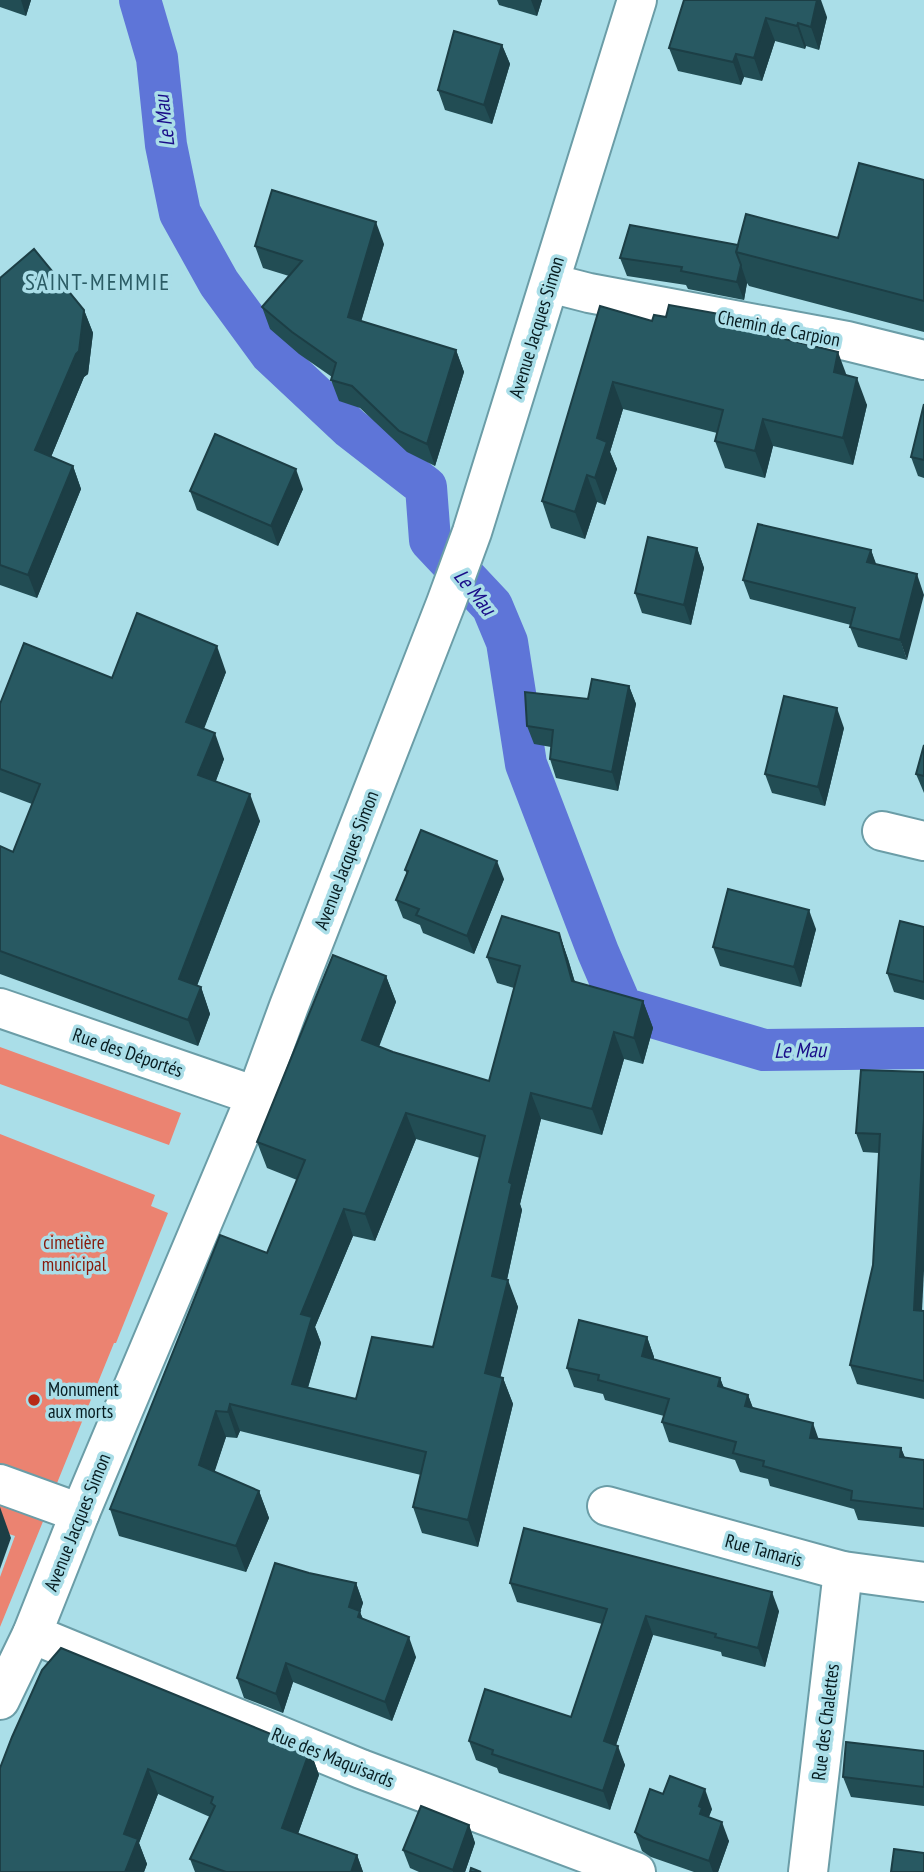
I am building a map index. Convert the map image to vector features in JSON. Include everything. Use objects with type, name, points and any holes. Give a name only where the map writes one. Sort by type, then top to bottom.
[{"type":"street","name":"Avenue Jacques Simon","points":[[0,1700],[32,1634],[80,1513],[256,1096],[446,603],[472,532],[637,0]]},
{"type":"street","name":"Chemin de Carpion","points":[[550,283],[589,293],[847,341],[924,360]]},
{"type":"street","points":[[882,831],[924,841]]},
{"type":"street","name":"Rue des Déportés","points":[[0,1007],[256,1096]]},
{"type":"street","points":[[0,1484],[80,1513]]},
{"type":"street","name":"Rue Tamaris","points":[[607,1506],[842,1571],[924,1582]]},
{"type":"street","name":"Rue des Chalettes","points":[[808,1872],[842,1571]]},
{"type":"street","name":"Rue des Maquisards","points":[[32,1634],[361,1769],[636,1872]]},
{"type":"green space","points":[[0,1047],[181,1113],[169,1145],[0,1084]]},
{"type":"green space","name":"cimetière municipal","points":[[0,1134],[155,1195],[151,1206],[168,1213],[55,1488],[0,1467]]},
{"type":"green space","points":[[0,1501],[44,1519],[0,1627],[0,1577],[15,1536],[0,1531]]},
{"type":"building","points":[[684,0],[817,0],[811,27],[766,18],[754,58],[736,54],[733,62],[669,48]]},
{"type":"building","points":[[454,31],[502,45],[484,105],[438,90]]},
{"type":"building","points":[[859,163],[924,180],[924,301],[736,252],[746,214],[838,238]]},
{"type":"building","points":[[272,190],[376,222],[348,317],[456,350],[427,444],[399,431],[352,386],[331,380],[336,363],[262,307],[302,261],[255,246]]},
{"type":"building","points":[[630,225],[738,245],[736,252],[741,265],[737,282],[681,271],[682,267],[620,258]]},
{"type":"building","points":[[34,249],[84,310],[79,351],[35,450],[73,466],[28,575],[0,565],[0,278]]},
{"type":"building","points":[[669,305],[725,315],[723,324],[838,352],[834,372],[857,378],[843,438],[763,419],[755,451],[715,441],[723,410],[613,382],[597,438],[607,442],[595,478],[587,475],[575,512],[542,501],[600,306],[652,321],[654,315],[666,317]]},
{"type":"building","points":[[924,404],[924,460],[911,457]]},
{"type":"building","points":[[215,434],[296,469],[271,526],[190,491]]},
{"type":"building","points":[[758,524],[871,550],[867,562],[917,574],[900,640],[850,627],[855,608],[743,580]]},
{"type":"building","points":[[648,537],[697,548],[684,605],[635,593]]},
{"type":"building","points":[[137,613],[217,646],[186,722],[215,733],[198,775],[250,794],[179,979],[201,987],[188,1020],[0,951],[0,846],[13,852],[40,784],[0,769],[0,704],[24,643],[112,678]]},
{"type":"building","points":[[592,679],[629,686],[612,772],[550,759],[553,730],[527,726],[525,692],[588,699]]},
{"type":"building","points":[[784,696],[837,708],[818,787],[765,774]]},
{"type":"building","points":[[924,745],[924,776],[916,774]]},
{"type":"building","points":[[421,830],[497,861],[467,936],[416,915],[419,909],[396,900]]},
{"type":"building","points":[[728,889],[809,910],[794,967],[713,947]]},
{"type":"building","points":[[502,916],[559,933],[572,981],[643,1001],[634,1038],[614,1032],[592,1109],[531,1093],[509,1182],[512,1184],[492,1276],[508,1280],[485,1373],[503,1378],[468,1520],[413,1507],[426,1452],[230,1404],[228,1412],[216,1411],[199,1465],[259,1491],[236,1546],[110,1509],[220,1235],[267,1253],[305,1160],[257,1142],[333,955],[386,976],[362,1040],[489,1081],[520,966],[487,957]],"holes":[[[406,1113],[485,1136],[433,1347],[372,1337],[356,1399],[292,1384],[312,1317],[301,1314],[344,1209],[365,1214]]]},
{"type":"building","points":[[900,921],[924,927],[924,982],[887,973]]},
{"type":"building","points":[[861,1070],[924,1072],[914,1310],[924,1311],[924,1381],[850,1365],[873,1265],[880,1134],[856,1133]]},
{"type":"building","points":[[579,1320],[647,1337],[642,1356],[720,1378],[718,1386],[748,1395],[745,1406],[813,1423],[810,1438],[901,1448],[900,1457],[924,1460],[924,1509],[851,1500],[852,1491],[763,1466],[764,1461],[733,1453],[736,1442],[662,1422],[669,1399],[598,1380],[599,1375],[567,1368]]},
{"type":"building","points":[[524,1528],[772,1592],[758,1648],[646,1616],[604,1741],[618,1746],[603,1791],[492,1754],[493,1750],[469,1741],[485,1689],[571,1717],[607,1609],[510,1583]]},
{"type":"building","points":[[275,1563],[356,1583],[349,1607],[360,1611],[358,1617],[409,1637],[385,1702],[286,1663],[276,1694],[237,1678]]},
{"type":"building","points":[[61,1648],[310,1750],[282,1828],[357,1855],[351,1872],[226,1872],[190,1859],[215,1806],[211,1803],[213,1797],[148,1769],[124,1834],[138,1839],[125,1872],[0,1872],[0,1768],[42,1670]]},
{"type":"building","points":[[846,1742],[924,1751],[924,1787],[843,1777]]},
{"type":"building","points":[[670,1776],[705,1789],[699,1806],[702,1808],[700,1814],[722,1822],[709,1861],[644,1838],[635,1832],[650,1789],[663,1794]]},
{"type":"building","points":[[421,1806],[469,1825],[453,1870],[403,1850]]},
{"type":"building","points":[[894,1849],[924,1853],[924,1872],[891,1872]]},
{"type":"waterway","name":"Le Mau","points":[[140,0],[157,58],[166,145],[180,213],[219,283],[271,354],[350,428],[426,487],[430,540],[492,606],[507,642],[526,764],[622,1008],[764,1050],[924,1048]]},
{"type":"place","name":"Monument aux morts","points":[[34,1400]]},
{"type":"district","name":"SAINT-MEMMIE","points":[[98,281]]}]
